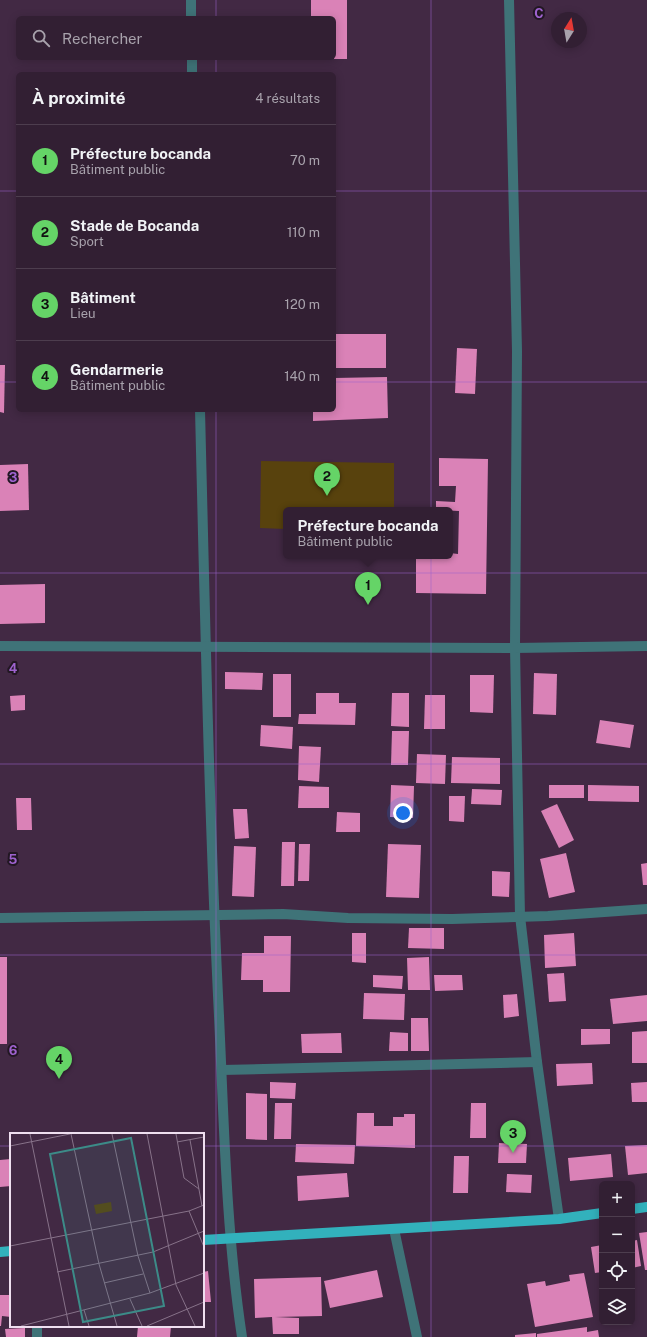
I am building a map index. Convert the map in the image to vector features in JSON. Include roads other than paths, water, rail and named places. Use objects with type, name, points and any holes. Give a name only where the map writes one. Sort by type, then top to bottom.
[{"type":"main road","points":[[635,1209],[647,1208]]},
{"type":"main road","points":[[204,1240],[394,1230],[559,1219],[599,1213]]},
{"type":"main road","points":[[0,1252],[10,1251]]},
{"type":"street","points":[[191,0],[191,16]]},
{"type":"street","points":[[509,0],[517,351],[515,648],[520,916],[537,1062],[559,1219]]},
{"type":"street","points":[[192,60],[192,72]]},
{"type":"street","points":[[200,412],[214,916],[230,1238],[236,1298],[242,1337]]},
{"type":"street","points":[[0,646],[515,648],[647,646]]},
{"type":"street","points":[[0,918],[283,914],[348,918],[452,919],[647,909]]},
{"type":"street","points":[[222,1070],[537,1062]]},
{"type":"street","points":[[394,1230],[417,1337]]},
{"type":"place","name":"Stade de Bocanda","points":[[327,496]]},
{"type":"place","name":"Préfecture bocanda","points":[[368,605]]},
{"type":"place","name":"Gendarmerie","points":[[59,1079]]},
{"type":"place","name":"Bâtiment","points":[[513,1153]]}]
